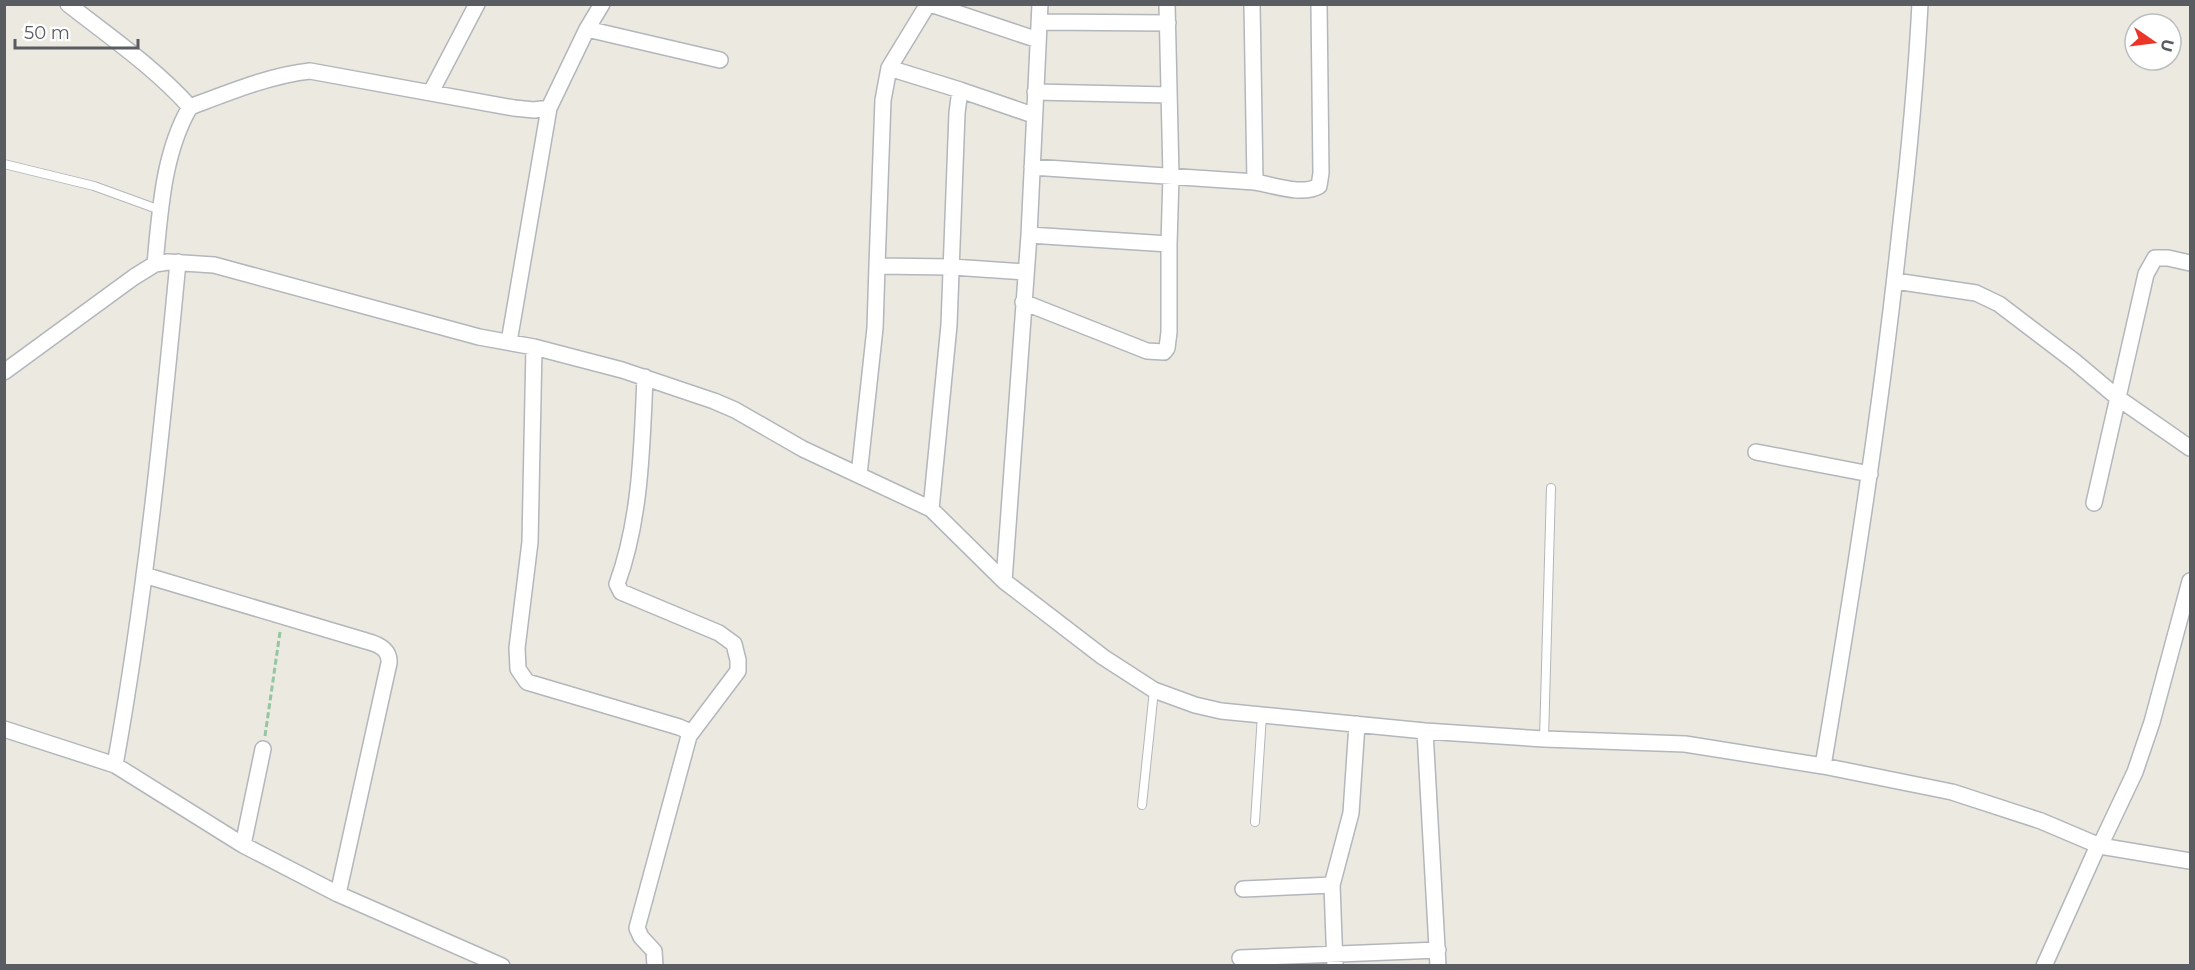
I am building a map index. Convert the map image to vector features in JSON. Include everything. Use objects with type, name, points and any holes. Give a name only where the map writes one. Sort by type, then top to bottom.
[{"type":"street","points":[[68,4],[141,60],[169,84],[189,107]]},
{"type":"street","points":[[431,92],[477,4]]},
{"type":"street","points":[[509,342],[549,108],[587,29],[602,4]]},
{"type":"street","points":[[859,474],[875,328],[883,100],[889,68],[929,4],[1038,40]]},
{"type":"street","points":[[1004,581],[1029,235],[1040,4]]},
{"type":"street","points":[[1023,302],[1147,351],[1164,352],[1167,348],[1171,176],[1167,4]]},
{"type":"street","points":[[1252,4],[1255,182]]},
{"type":"street","points":[[1032,166],[1255,182],[1299,190],[1315,189],[1319,186],[1321,173],[1319,4]]},
{"type":"street","points":[[1823,766],[1857,563],[1895,281],[1916,85],[1920,4]]},
{"type":"street","points":[[1039,22],[1168,23]]},
{"type":"street","points":[[587,29],[720,60]]},
{"type":"street","points":[[889,68],[1033,115]]},
{"type":"street","points":[[155,264],[160,210],[174,138],[189,107],[216,96],[255,85],[285,73],[310,71],[514,108],[534,110],[549,108]]},
{"type":"street","points":[[931,509],[949,325],[957,113],[960,90]]},
{"type":"street","points":[[1035,92],[1169,95]]},
{"type":"street","points":[[1029,235],[1169,244]]},
{"type":"street","points":[[2094,503],[2146,274],[2155,258],[2168,258],[2190,263]]},
{"type":"street","points":[[115,765],[129,691],[158,472],[178,262]]},
{"type":"street","points":[[4,372],[155,264],[178,262],[214,265],[479,337],[534,347],[645,376],[735,410],[803,449],[931,509],[1004,581],[1102,657],[1154,690],[1195,705],[1221,711],[1425,731],[1544,739],[1685,744],[1823,766],[1952,792],[2041,821],[2098,848],[2190,861]]},
{"type":"street","points":[[877,266],[952,267],[1025,272]]},
{"type":"street","points":[[1895,281],[1976,292],[1999,304],[2118,398],[2190,448]]},
{"type":"street","points":[[534,347],[530,542],[517,648],[518,669],[527,682],[679,727],[686,730],[688,736]]},
{"type":"street","points":[[645,376],[643,429],[633,526],[617,584],[621,592],[636,600],[719,633],[734,644],[738,660],[738,671],[688,736],[637,928],[641,937],[654,951],[655,966]]},
{"type":"street","points":[[1756,452],[1870,474]]},
{"type":"street","points":[[144,575],[376,644],[383,648],[390,658],[338,894]]},
{"type":"street","points":[[2044,966],[2135,772],[2152,722],[2190,581]]},
{"type":"street","points":[[1335,960],[1332,885],[1351,813],[1357,724]]},
{"type":"street","points":[[4,729],[115,765],[243,844],[338,894],[502,966]]},
{"type":"street","points":[[1240,958],[1335,960],[1438,958],[1425,731]]},
{"type":"street","points":[[243,844],[263,749]]},
{"type":"street","points":[[1243,889],[1332,885]]},
{"type":"lane","points":[[4,164],[94,186],[160,210]]},
{"type":"lane","points":[[1544,739],[1551,488]]},
{"type":"lane","points":[[1142,805],[1154,690]]},
{"type":"lane","points":[[1255,822],[1262,715]]},
{"type":"path","points":[[263,749],[283,616]]}]
